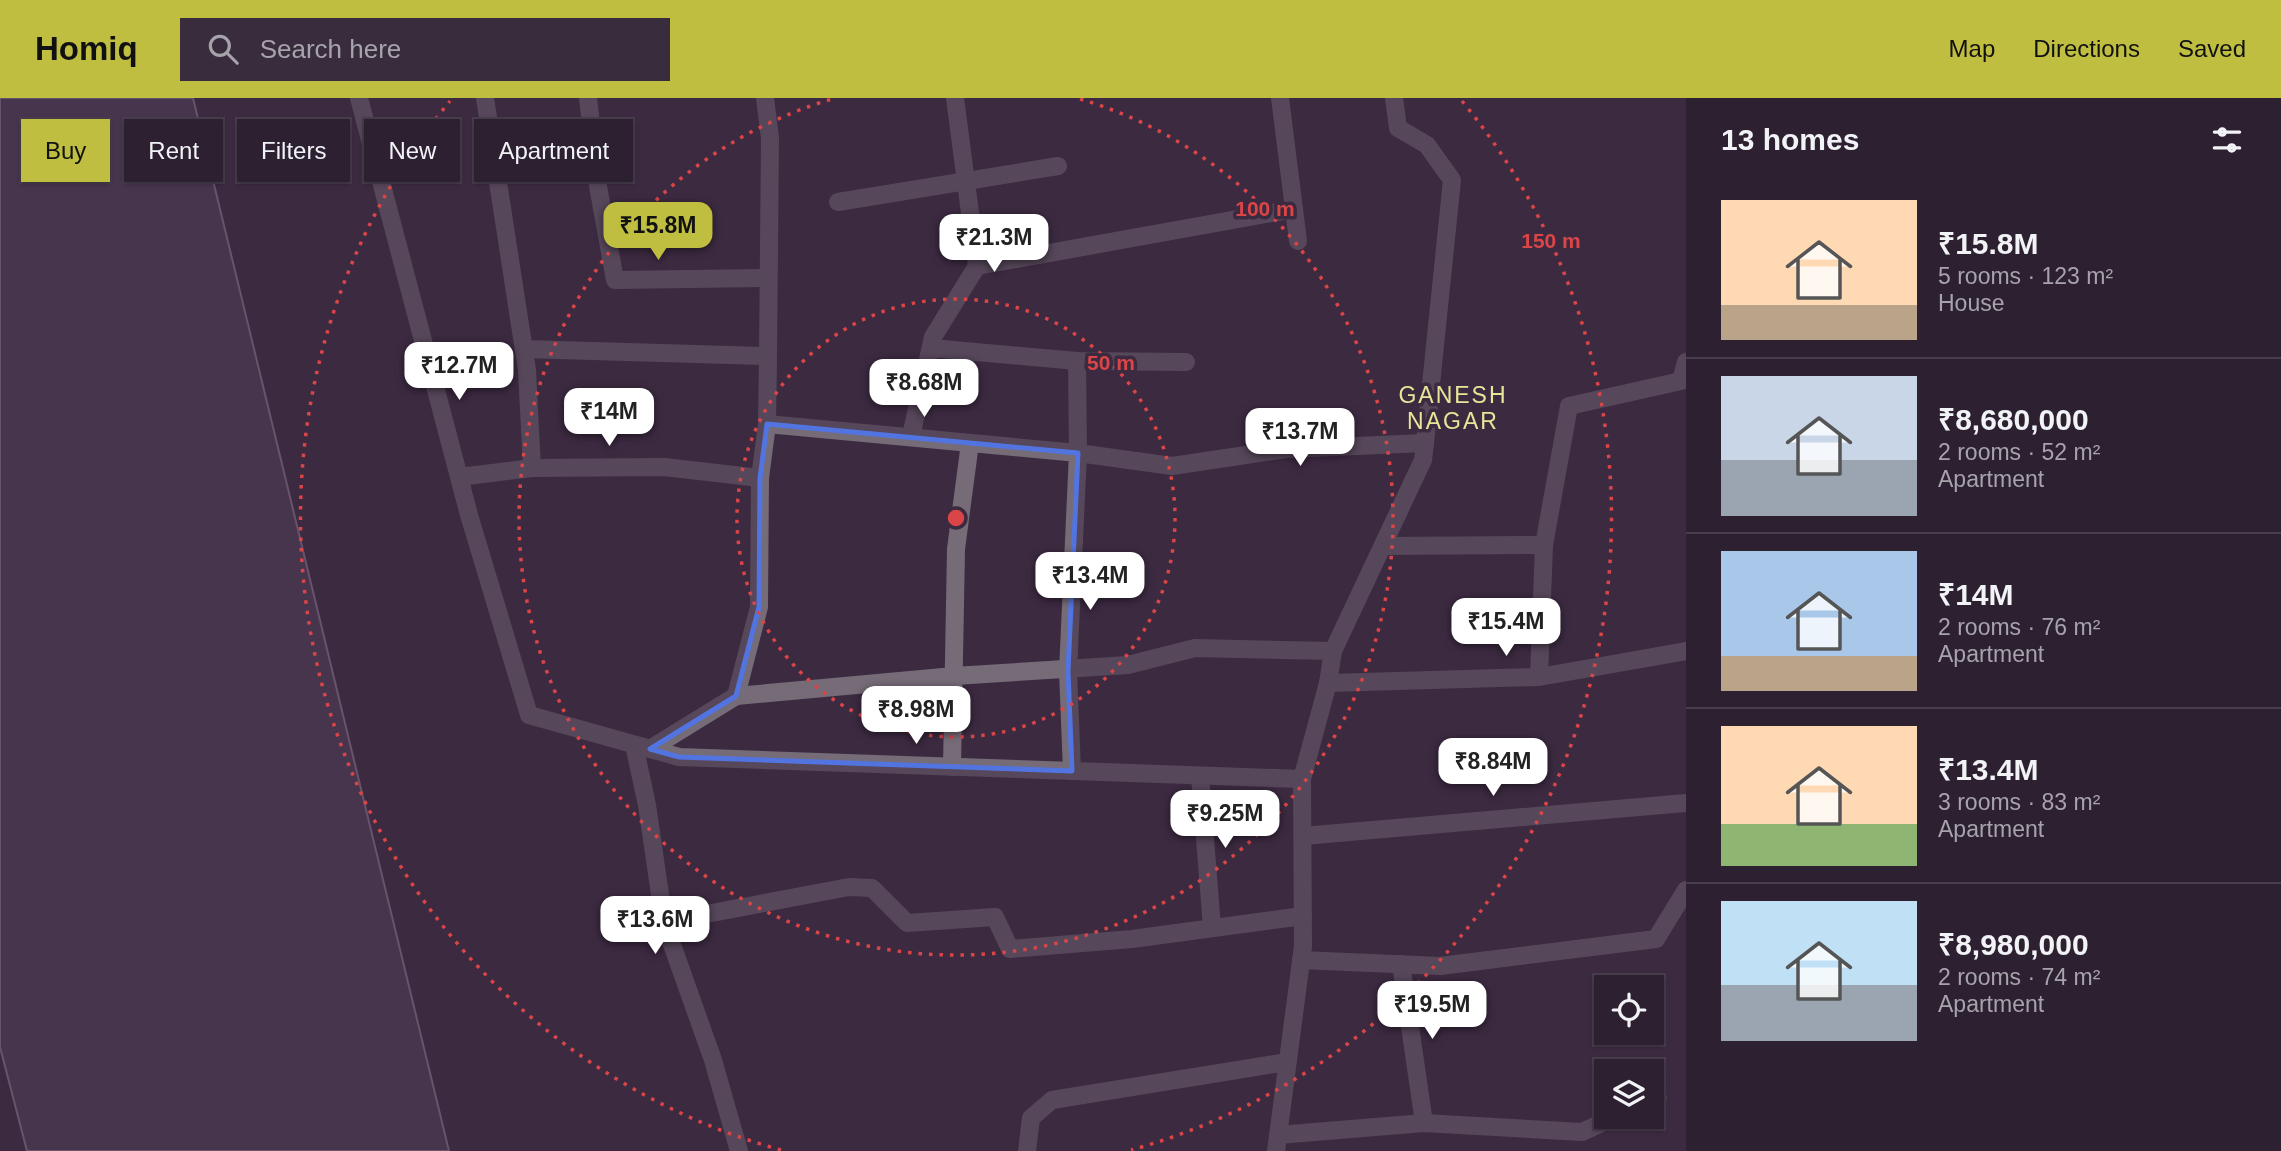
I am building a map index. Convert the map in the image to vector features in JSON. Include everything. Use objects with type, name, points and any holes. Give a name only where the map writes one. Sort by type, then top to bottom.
[{"type":"street","points":[[359,98],[459,477],[528,715],[679,757],[1303,779]]},
{"type":"street","points":[[485,98],[524,349],[532,468]]},
{"type":"street","points":[[588,98],[598,186],[615,280],[768,278]]},
{"type":"street","points":[[736,696],[759,607],[760,478],[767,424],[768,356],[770,138],[765,98]]},
{"type":"street","points":[[911,436],[933,337],[977,266],[955,98]]},
{"type":"street","points":[[1280,98],[1298,241]]},
{"type":"street","points":[[1394,98],[1398,128],[1427,145],[1452,180],[1425,443],[1423,460],[1333,651],[1328,683],[1303,779],[1301,960],[1277,1143],[1424,1123],[1582,1132],[1594,1127]]},
{"type":"street","points":[[838,202],[1058,166]]},
{"type":"street","points":[[977,266],[1294,209]]},
{"type":"street","points":[[931,348],[1077,361],[1186,362]]},
{"type":"street","points":[[524,349],[768,356]]},
{"type":"street","points":[[1072,771],[1068,671],[1078,453],[1077,361]]},
{"type":"street","points":[[1539,677],[1544,545],[1569,406],[1681,382],[1686,362]]},
{"type":"street","points":[[767,424],[1078,453],[1172,466],[1286,449],[1425,443]]},
{"type":"street","points":[[952,767],[957,549],[970,443]]},
{"type":"street","points":[[459,477],[532,468],[664,467],[760,478]]},
{"type":"street","points":[[1383,546],[1544,545]]},
{"type":"street","points":[[643,747],[736,696],[954,676],[1068,671],[1128,665],[1195,648],[1333,651]]},
{"type":"street","points":[[1328,683],[1539,677],[1686,650]]},
{"type":"street","points":[[643,747],[647,806],[664,922],[713,1060],[739,1151]]},
{"type":"street","points":[[1200,776],[1212,927]]},
{"type":"street","points":[[1303,836],[1686,803]]},
{"type":"street","points":[[664,922],[849,887],[872,888],[907,923],[995,917],[1010,949],[1132,940],[1303,916]]},
{"type":"street","points":[[1301,960],[1440,966],[1656,939],[1686,890]]},
{"type":"street","points":[[1401,964],[1424,1123]]},
{"type":"street","points":[[1027,1151],[1031,1118],[1052,1100],[1287,1062]]},
{"type":"highlighted area","points":[[767,424],[1078,453],[1068,671],[1072,771],[679,757],[650,749],[736,696],[759,607],[760,478]]},
{"type":"building","points":[[0,98],[193,98],[198,119],[124,119],[124,182],[213,182],[449,1151],[27,1151],[0,1047]]},
{"type":"district","name":"GANESH NAGAR","points":[[1453,408]]}]
